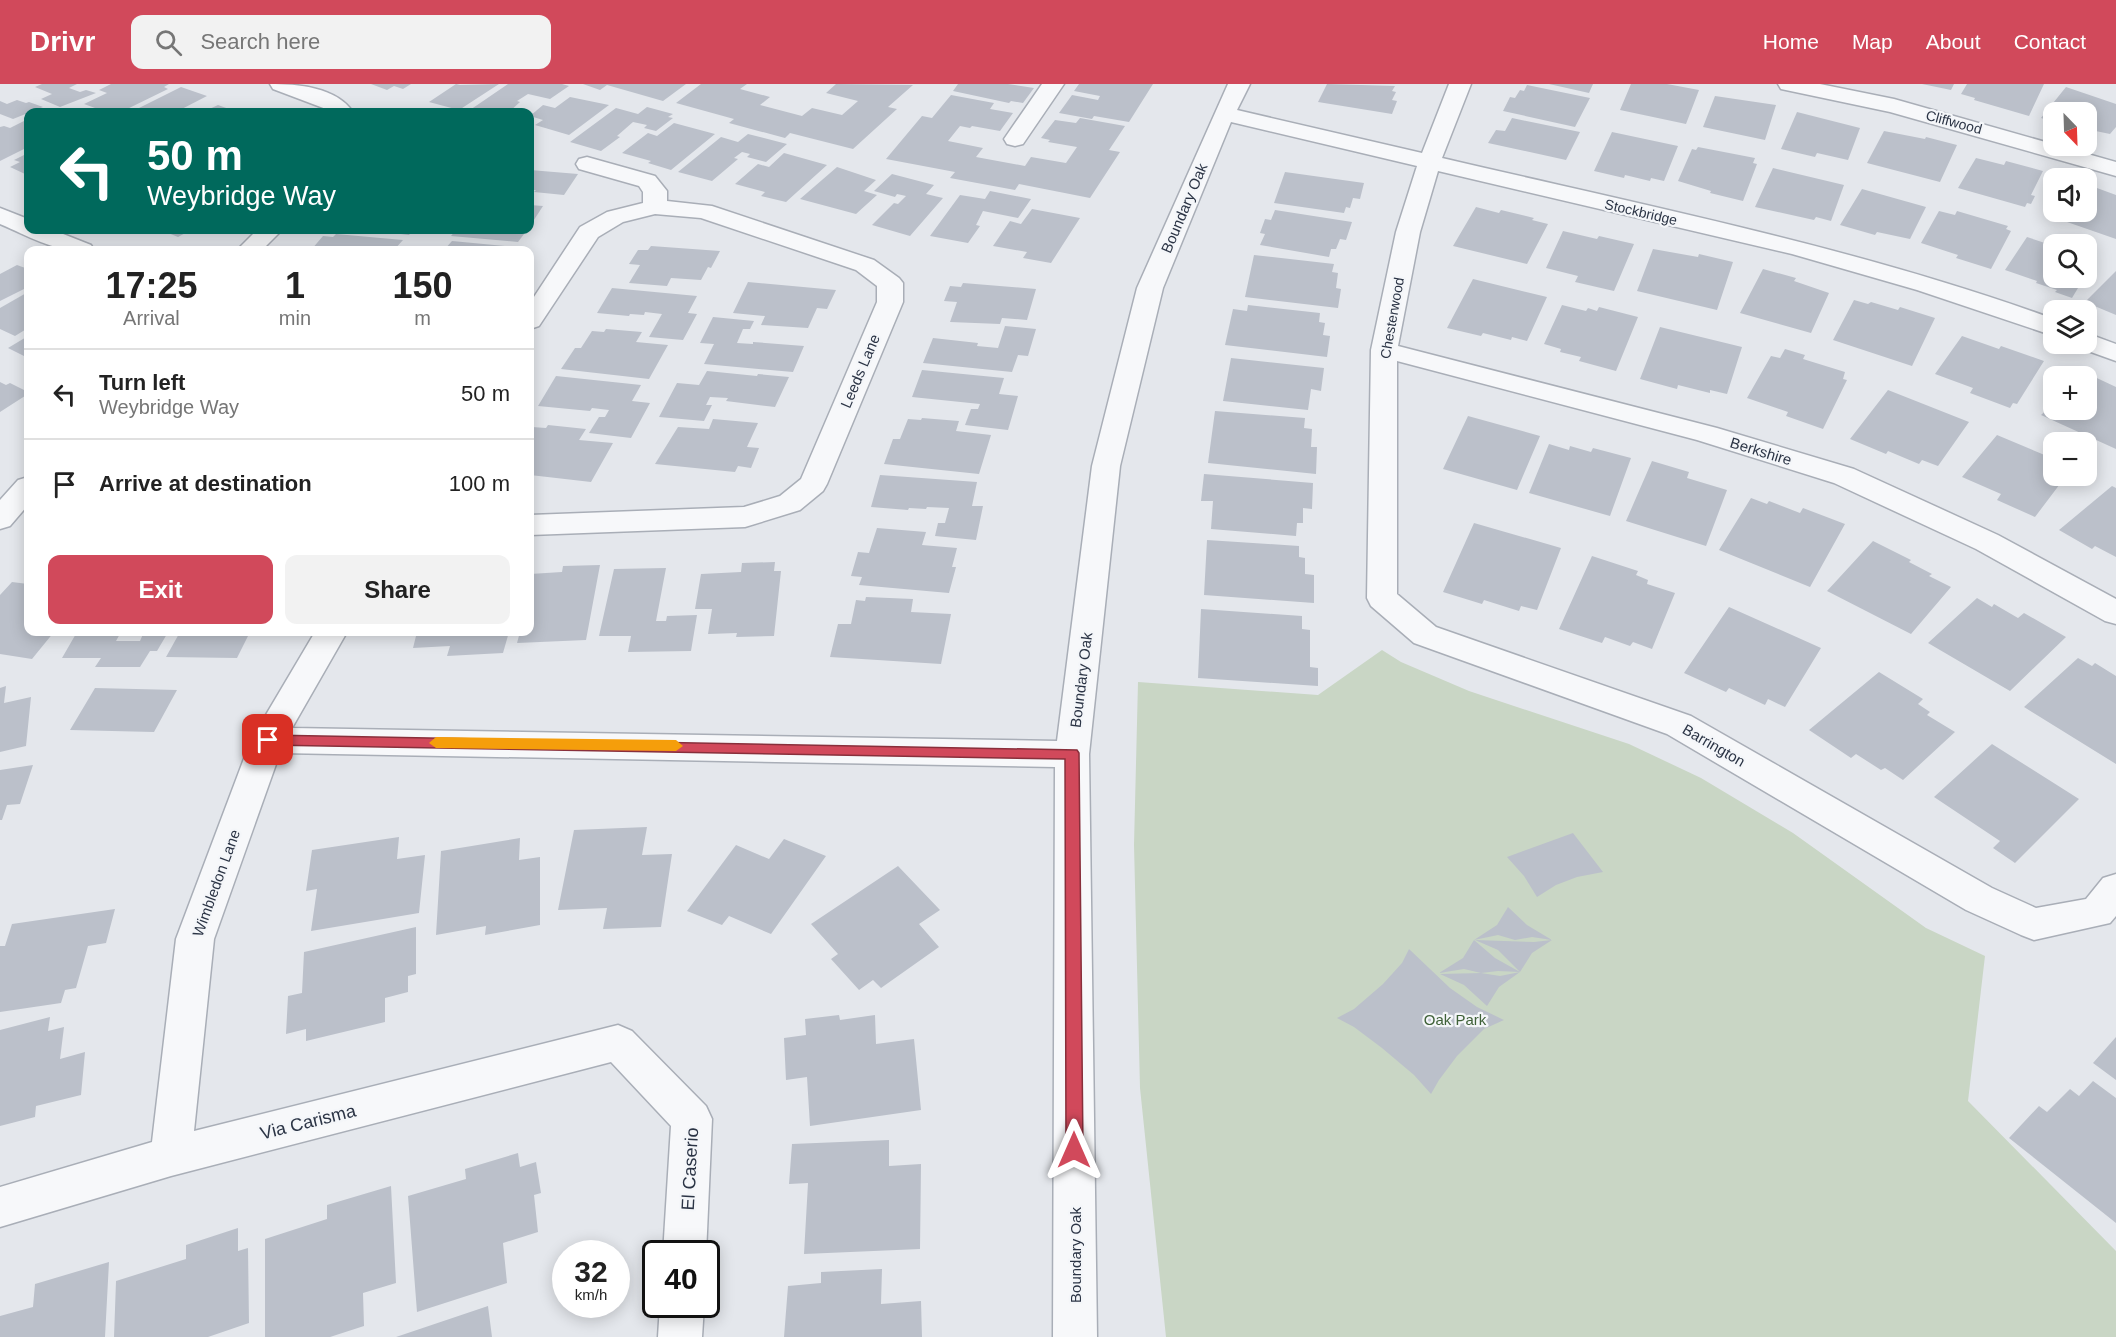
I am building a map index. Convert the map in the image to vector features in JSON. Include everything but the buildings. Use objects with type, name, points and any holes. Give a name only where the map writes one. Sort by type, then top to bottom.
[{"type":"street","points":[[281,84],[334,104],[338,108]]},
{"type":"street","points":[[1015,139],[1053,84]]},
{"type":"street","name":"Boundary Oak","points":[[1076,1337],[1072,753],[1106,466],[1150,288],[1239,84]]},
{"type":"street","name":"Chesterwood","points":[[1382,598],[1384,350],[1408,232],[1430,162],[1460,84]]},
{"type":"street","name":"Cliffwood","points":[[1790,84],[1894,106],[2116,169]]},
{"type":"street","name":"Stockbridge","points":[[1224,114],[1891,273],[1977,299],[2043,324]]},
{"type":"street","points":[[587,164],[647,181],[655,191],[655,207]]},
{"type":"street","name":"Leeds Lane","points":[[534,315],[589,232],[615,217],[655,207],[704,211],[865,265],[890,282],[890,302],[813,484],[790,503],[745,517],[534,525]]},
{"type":"street","points":[[0,215],[24,225]]},
{"type":"street","points":[[43,234],[72,246]]},
{"type":"street","points":[[253,246],[266,234]]},
{"type":"street","points":[[2097,345],[2116,353]]},
{"type":"street","name":"Berkshire","points":[[1384,350],[1707,434],[1844,476],[1987,542],[2116,613]]},
{"type":"street","points":[[0,519],[24,492]]},
{"type":"street","points":[[0,524],[24,527]]},
{"type":"street","name":"Barrington","points":[[1382,598],[1425,635],[1679,725],[1979,899],[2034,924],[2097,912],[2116,889]]},
{"type":"street","name":"Wimbledon Lane","points":[[171,1156],[195,939],[268,740],[329,636]]},
{"type":"street","points":[[268,740],[1072,753]]},
{"type":"street","name":"Via Carisma","points":[[0,1207],[171,1156],[618,1043]]},
{"type":"street","name":"El Caserio","points":[[618,1043],[692,1119],[686,1240]]},
{"type":"street","points":[[680,1337],[681,1318]]},
{"type":"green space","name":"Oak Park","points":[[1382,650],[1401,662],[1469,691],[1629,744],[1701,778],[1793,833],[1926,928],[1985,956],[1968,1101],[2116,1251],[2116,1337],[1166,1337],[1140,1088],[1134,845],[1138,682],[1318,695]]},
{"type":"slow traffic","points":[[436,743],[676,746]]},
{"type":"route","points":[[268,740],[1072,753],[1074,1150]]}]
